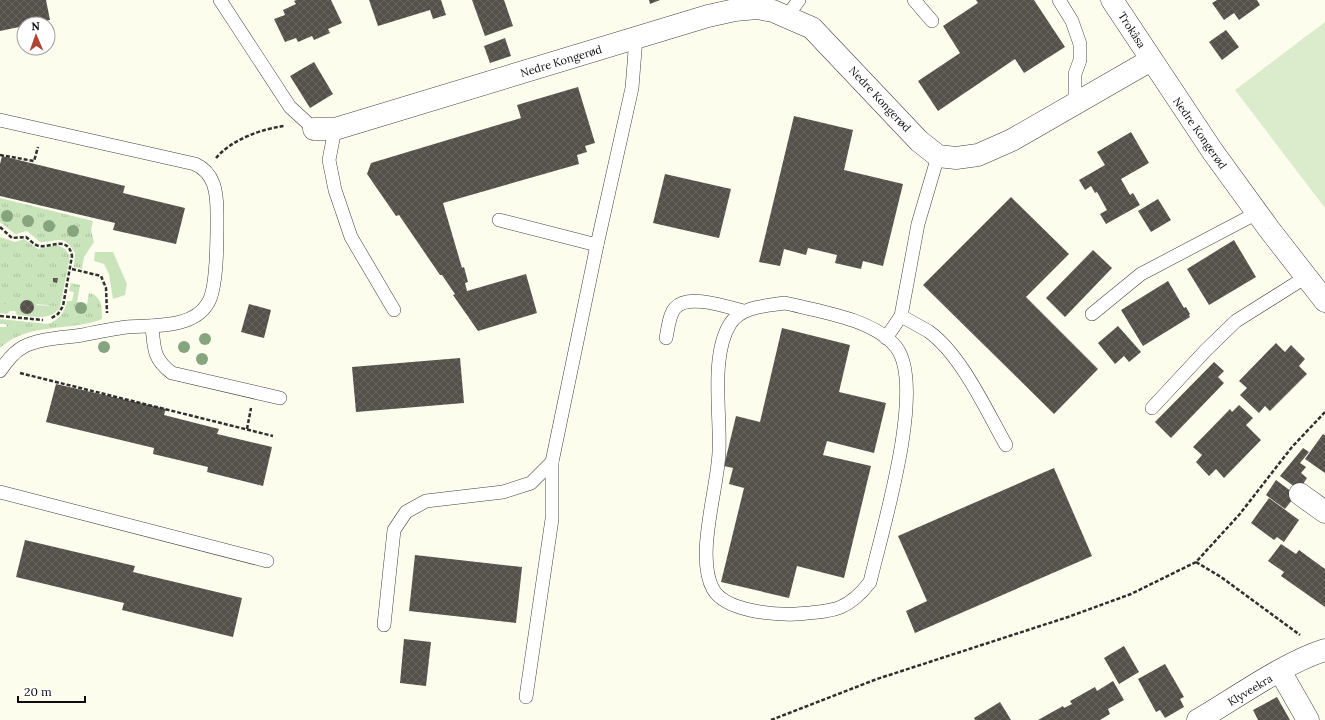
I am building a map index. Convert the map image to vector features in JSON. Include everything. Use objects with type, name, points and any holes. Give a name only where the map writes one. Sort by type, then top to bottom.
[{"type":"street","name":"Trokåsa","points":[[1112,0],[1151,60]]},
{"type":"street","name":"Nedre Kongerød","points":[[314,129],[335,129],[708,16],[735,10],[757,8],[773,11],[793,8],[919,141],[938,156]]},
{"type":"street","name":"Nedre Kongerød","points":[[1151,60],[1256,213],[1325,301]]},
{"type":"street","points":[[938,156],[956,158],[978,155],[1012,140],[1151,60]]},
{"type":"street","points":[[1300,494],[1325,512]]},
{"type":"street","name":"Klyveekra","points":[[1198,720],[1280,672],[1318,652]]},
{"type":"street","name":"Klyveekra","points":[[1280,672],[1308,720]]},
{"type":"lane","points":[[220,0],[290,107],[314,129]]},
{"type":"lane","points":[[914,0],[932,21]]},
{"type":"lane","points":[[1059,0],[1072,21],[1080,44],[1080,60],[1075,74],[1075,104]]},
{"type":"lane","points":[[526,697],[552,519],[552,462],[596,245],[632,88],[636,38]]},
{"type":"lane","points":[[0,120],[195,164],[206,172],[215,187],[217,213],[214,274],[209,302],[200,313],[188,319],[152,326],[108,330],[34,343],[16,352],[1,369]]},
{"type":"lane","points":[[335,129],[329,160],[335,190],[351,237],[394,310]]},
{"type":"lane","points":[[886,338],[901,316],[918,224],[938,156]]},
{"type":"lane","points":[[1092,314],[1142,274],[1256,213]]},
{"type":"lane","points":[[499,220],[596,245]]},
{"type":"lane","points":[[1152,408],[1206,350],[1236,321],[1306,277]]},
{"type":"lane","points":[[666,338],[672,313],[676,307],[685,303],[704,301],[743,311],[785,304],[841,316],[863,324],[886,338],[897,348],[906,368],[908,397],[902,450],[870,582],[858,598],[839,608],[817,612],[782,614],[747,609],[722,600],[713,589],[709,576],[707,546],[719,452],[718,409],[720,349],[730,323],[743,311]]},
{"type":"lane","points":[[901,316],[929,332],[948,350],[964,370],[1006,445]]},
{"type":"lane","points":[[152,326],[154,346],[160,364],[172,373],[280,398]]},
{"type":"lane","points":[[384,625],[394,530],[406,512],[426,501],[503,492],[532,483],[552,462]]},
{"type":"lane","points":[[0,492],[267,561]]},
{"type":"path","points":[[206,172],[217,156],[242,139],[265,128],[287,125],[314,129]]},
{"type":"path","points":[[0,155],[34,161],[42,130]]},
{"type":"path","points":[[0,227],[12,238],[26,237],[33,243],[40,246],[62,244],[70,250],[72,256],[63,306],[58,314],[47,321],[0,316]]},
{"type":"path","points":[[72,269],[97,274],[104,281],[108,330]]},
{"type":"path","points":[[1,369],[273,436]]},
{"type":"path","points":[[771,720],[877,679],[1068,617],[1117,599],[1196,562],[1240,515],[1292,447],[1325,412]]},
{"type":"path","points":[[1196,562],[1221,576],[1299,633],[1318,652]]},
{"type":"green space","points":[[1325,22],[1325,208],[1235,90]]},
{"type":"green space","points":[[0,198],[93,221],[91,230],[94,242],[84,257],[82,269],[74,267],[75,253],[67,243],[59,240],[40,242],[27,231],[15,234],[0,222]]},
{"type":"green space","points":[[0,237],[15,242],[24,239],[38,249],[58,245],[65,249],[70,256],[60,307],[37,304],[30,314],[24,314],[20,310],[20,306],[0,304]]},
{"type":"green space","points":[[95,252],[113,252],[127,284],[125,295],[113,299],[109,274],[104,264],[94,261]]},
{"type":"green space","points":[[71,283],[80,285],[77,302],[87,304],[89,293],[93,294],[99,299],[102,319],[89,323],[23,334],[0,348],[0,327],[7,327],[6,324],[0,324],[0,319],[48,324],[52,322],[61,315],[65,309],[67,301],[72,301],[74,292],[69,291]]},
{"type":"green space","points":[[0,304],[60,307],[51,315],[35,317],[17,315],[15,311],[10,311],[7,314],[0,313]]},
{"type":"building","points":[[0,0],[46,0],[49,16],[16,16],[16,28],[0,31]]},
{"type":"building","points":[[331,0],[342,23],[328,29],[330,33],[314,40],[312,36],[298,42],[296,38],[285,42],[274,19],[285,15],[283,10],[296,4],[294,1]]},
{"type":"building","points":[[369,0],[441,0],[446,15],[433,19],[430,10],[378,26]]},
{"type":"building","points":[[472,0],[504,0],[513,26],[485,36]]},
{"type":"building","points":[[649,0],[660,0],[650,4]]},
{"type":"building","points":[[976,0],[1034,0],[1065,47],[1024,73],[1015,59],[938,111],[918,81],[960,53],[943,26],[978,3]]},
{"type":"building","points":[[1217,0],[1257,0],[1260,5],[1239,20],[1234,13],[1224,20],[1212,3]]},
{"type":"building","points":[[1226,30],[1239,47],[1222,60],[1209,42]]},
{"type":"building","points":[[505,38],[511,56],[490,63],[484,46]]},
{"type":"building","points":[[314,62],[333,94],[310,108],[290,76]]},
{"type":"building","points":[[578,87],[595,143],[585,146],[587,152],[577,155],[579,164],[443,203],[462,268],[464,267],[468,282],[465,283],[467,291],[526,274],[537,313],[478,331],[453,295],[455,294],[442,275],[440,275],[399,215],[396,216],[367,174],[371,163],[521,118],[517,105]]},
{"type":"building","points":[[794,116],[853,130],[844,170],[903,184],[883,266],[863,261],[861,269],[835,263],[837,255],[808,248],[806,255],[784,249],[780,266],[759,262]]},
{"type":"building","points":[[1131,132],[1149,163],[1121,179],[1130,195],[1133,193],[1140,205],[1106,224],[1100,214],[1107,210],[1097,192],[1095,193],[1091,186],[1085,190],[1079,180],[1105,165],[1097,152]]},
{"type":"building","points":[[2,156],[125,186],[123,193],[185,208],[176,244],[113,230],[115,223],[0,196],[0,164]]},
{"type":"building","points":[[665,174],[731,189],[719,238],[653,223]]},
{"type":"building","points":[[1011,197],[1069,254],[1026,297],[1098,369],[1054,414],[923,285]]},
{"type":"building","points":[[1158,199],[1171,220],[1151,232],[1138,211]]},
{"type":"building","points":[[1234,240],[1256,277],[1209,305],[1187,269]]},
{"type":"building","points":[[1093,250],[1112,268],[1065,317],[1046,298]]},
{"type":"building","points":[[53,278],[58,278],[57,283],[53,282]]},
{"type":"building","points":[[1168,281],[1184,308],[1186,307],[1190,317],[1143,346],[1121,310]]},
{"type":"building","points":[[24,300],[30,300],[34,304],[34,310],[30,314],[24,314],[20,310],[20,304]]},
{"type":"building","points":[[249,304],[271,310],[264,338],[241,332]]},
{"type":"building","points":[[1118,326],[1141,352],[1129,362],[1124,356],[1115,364],[1098,343]]},
{"type":"building","points":[[782,328],[850,345],[839,392],[886,403],[874,453],[827,441],[823,455],[871,466],[844,578],[797,566],[789,598],[721,582],[744,488],[729,484],[733,468],[724,466],[736,416],[760,422]]},
{"type":"building","points":[[1276,343],[1285,352],[1291,345],[1305,359],[1299,366],[1307,374],[1270,411],[1265,406],[1259,413],[1240,395],[1247,388],[1239,381]]},
{"type":"building","points":[[460,358],[464,403],[356,412],[352,367]]},
{"type":"building","points":[[1214,362],[1224,371],[1218,377],[1224,383],[1171,438],[1155,422]]},
{"type":"building","points":[[56,384],[166,409],[164,415],[219,429],[217,434],[272,447],[263,486],[207,472],[208,467],[153,454],[154,448],[46,422]]},
{"type":"building","points":[[1239,405],[1253,418],[1246,425],[1261,440],[1224,478],[1216,469],[1209,476],[1196,462],[1202,455],[1193,447],[1230,409],[1232,412]]},
{"type":"building","points":[[1323,434],[1325,435],[1325,473],[1305,459]]},
{"type":"building","points":[[1303,448],[1309,452],[1300,463],[1306,467],[1301,473],[1307,478],[1299,490],[1280,476]]},
{"type":"building","points":[[1054,468],[1092,556],[915,633],[906,611],[927,601],[898,536]]},
{"type":"building","points":[[1276,480],[1296,495],[1285,509],[1266,495]]},
{"type":"building","points":[[1269,498],[1299,520],[1284,542],[1277,537],[1274,540],[1251,523]]},
{"type":"building","points":[[25,540],[135,566],[133,572],[242,598],[233,637],[122,610],[124,603],[16,577]]},
{"type":"building","points":[[1281,544],[1296,554],[1299,550],[1325,569],[1325,607],[1281,576],[1284,572],[1268,561]]},
{"type":"building","points":[[415,555],[522,567],[516,623],[409,611]]},
{"type":"building","points":[[404,639],[431,642],[426,686],[400,683]]},
{"type":"building","points":[[1124,646],[1139,672],[1119,684],[1104,658]]},
{"type":"building","points":[[1165,664],[1184,697],[1180,699],[1184,707],[1165,718],[1160,710],[1156,712],[1138,679]]},
{"type":"building","points":[[1113,681],[1124,700],[1108,709],[1110,714],[1100,720],[1038,720],[1063,706],[1064,708],[1072,704],[1070,701],[1095,687],[1097,691]]},
{"type":"building","points":[[1277,697],[1290,720],[1258,720],[1253,710]]},
{"type":"building","points":[[1000,702],[1011,720],[975,720],[974,718]]}]
